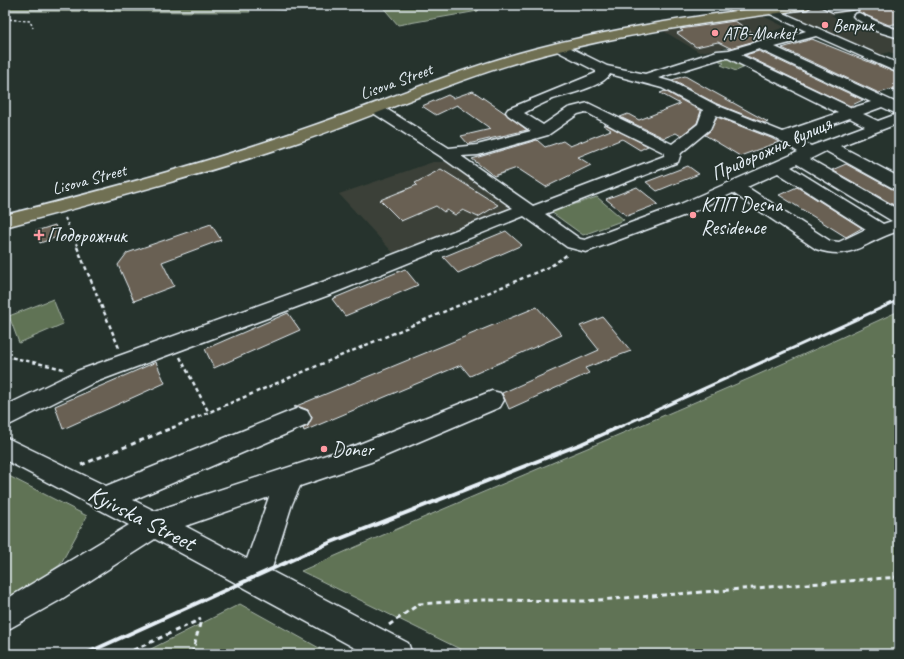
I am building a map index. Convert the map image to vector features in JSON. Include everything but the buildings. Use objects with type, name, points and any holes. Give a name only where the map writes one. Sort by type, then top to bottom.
[{"type":"main road","name":"Lisova Street","points":[[5,221],[233,157],[336,124],[375,108],[512,60],[559,47],[649,29],[807,5]]},
{"type":"street","points":[[824,5],[833,9],[861,11],[880,28],[899,34]]},
{"type":"street","points":[[770,10],[815,32],[899,69]]},
{"type":"street","points":[[651,76],[722,54],[730,54],[760,45],[781,43],[815,32]]},
{"type":"street","points":[[781,43],[891,94],[899,117]]},
{"type":"street","points":[[760,45],[891,94]]},
{"type":"street","points":[[559,47],[603,68],[630,74],[667,86],[711,108],[777,134]]},
{"type":"street","points":[[730,54],[877,126]]},
{"type":"street","points":[[885,63],[899,58]]},
{"type":"street","points":[[543,132],[513,112],[546,97],[590,82],[603,75],[603,68]]},
{"type":"street","points":[[891,94],[850,113],[783,137],[805,156],[899,218]]},
{"type":"street","points":[[446,153],[478,150],[543,132],[573,111],[588,107],[673,152]]},
{"type":"street","points":[[375,108],[446,153],[574,243],[581,245]]},
{"type":"street","points":[[5,416],[85,377],[335,285],[528,211],[672,159],[673,152],[705,126],[711,108]]},
{"type":"street","name":"Придорожна вулиця","points":[[581,245],[590,245],[735,187],[827,145],[899,117]]},
{"type":"street","points":[[827,145],[899,184]]},
{"type":"street","points":[[779,167],[880,230]]},
{"type":"street","points":[[876,172],[899,172]]},
{"type":"street","points":[[735,187],[822,245],[832,248],[842,248],[880,230],[899,225]]},
{"type":"street","points":[[5,616],[50,590],[154,524],[362,454],[492,400]]},
{"type":"street","points":[[105,498],[299,418]]},
{"type":"street","name":"Kyivska Street","points":[[5,448],[57,476],[105,498],[397,654]]},
{"type":"street","points":[[266,584],[279,503],[292,478]]},
{"type":"path","points":[[887,5],[899,11]]},
{"type":"path","points":[[5,19],[30,21],[33,28]]},
{"type":"path","points":[[61,206],[125,362]]},
{"type":"path","points":[[57,476],[209,414],[375,340],[551,266],[581,245]]},
{"type":"path","points":[[173,344],[209,414]]},
{"type":"path","points":[[5,356],[56,366],[85,377]]},
{"type":"path","points":[[370,639],[419,604],[480,600],[586,601],[899,577]]},
{"type":"path","points":[[125,654],[201,619],[192,654]]},
{"type":"shaded area","points":[[828,5],[894,5],[831,15],[851,26],[899,39],[899,55],[889,52],[877,56],[791,16],[789,11]]},
{"type":"shaded area","points":[[759,14],[785,27],[721,49],[699,52],[660,29]]},
{"type":"shaded area","points":[[433,162],[447,162],[510,205],[506,213],[397,257],[339,194]]},
{"type":"green space","points":[[5,5],[247,5],[250,12],[5,11]]},
{"type":"green space","points":[[381,5],[480,5],[478,11],[398,25]]},
{"type":"green space","points":[[729,55],[750,65],[736,71],[721,65],[724,63],[718,60]]},
{"type":"green space","points":[[597,197],[624,220],[583,235],[551,212]]},
{"type":"green space","points":[[53,299],[63,324],[19,343],[9,316]]},
{"type":"green space","points":[[899,311],[899,654],[470,654],[301,571],[750,378]]},
{"type":"green space","points":[[5,474],[87,516],[60,565],[5,602]]},
{"type":"green space","points":[[240,604],[330,654],[141,654]]},
{"type":"water","points":[[264,5],[319,5],[283,10],[269,8]]},
{"type":"railway","points":[[617,428],[899,300]]},
{"type":"railway","points":[[85,654],[329,543],[581,444],[619,427]]},
{"type":"place","name":"Веприк","points":[[825,25]]},
{"type":"place","name":"ATB-Market","points":[[715,33]]},
{"type":"place","name":"КПП Desna Residence","points":[[693,215]]},
{"type":"place","name":"Подорожник","points":[[39,235]]},
{"type":"place","name":"Doner","points":[[324,449]]}]
